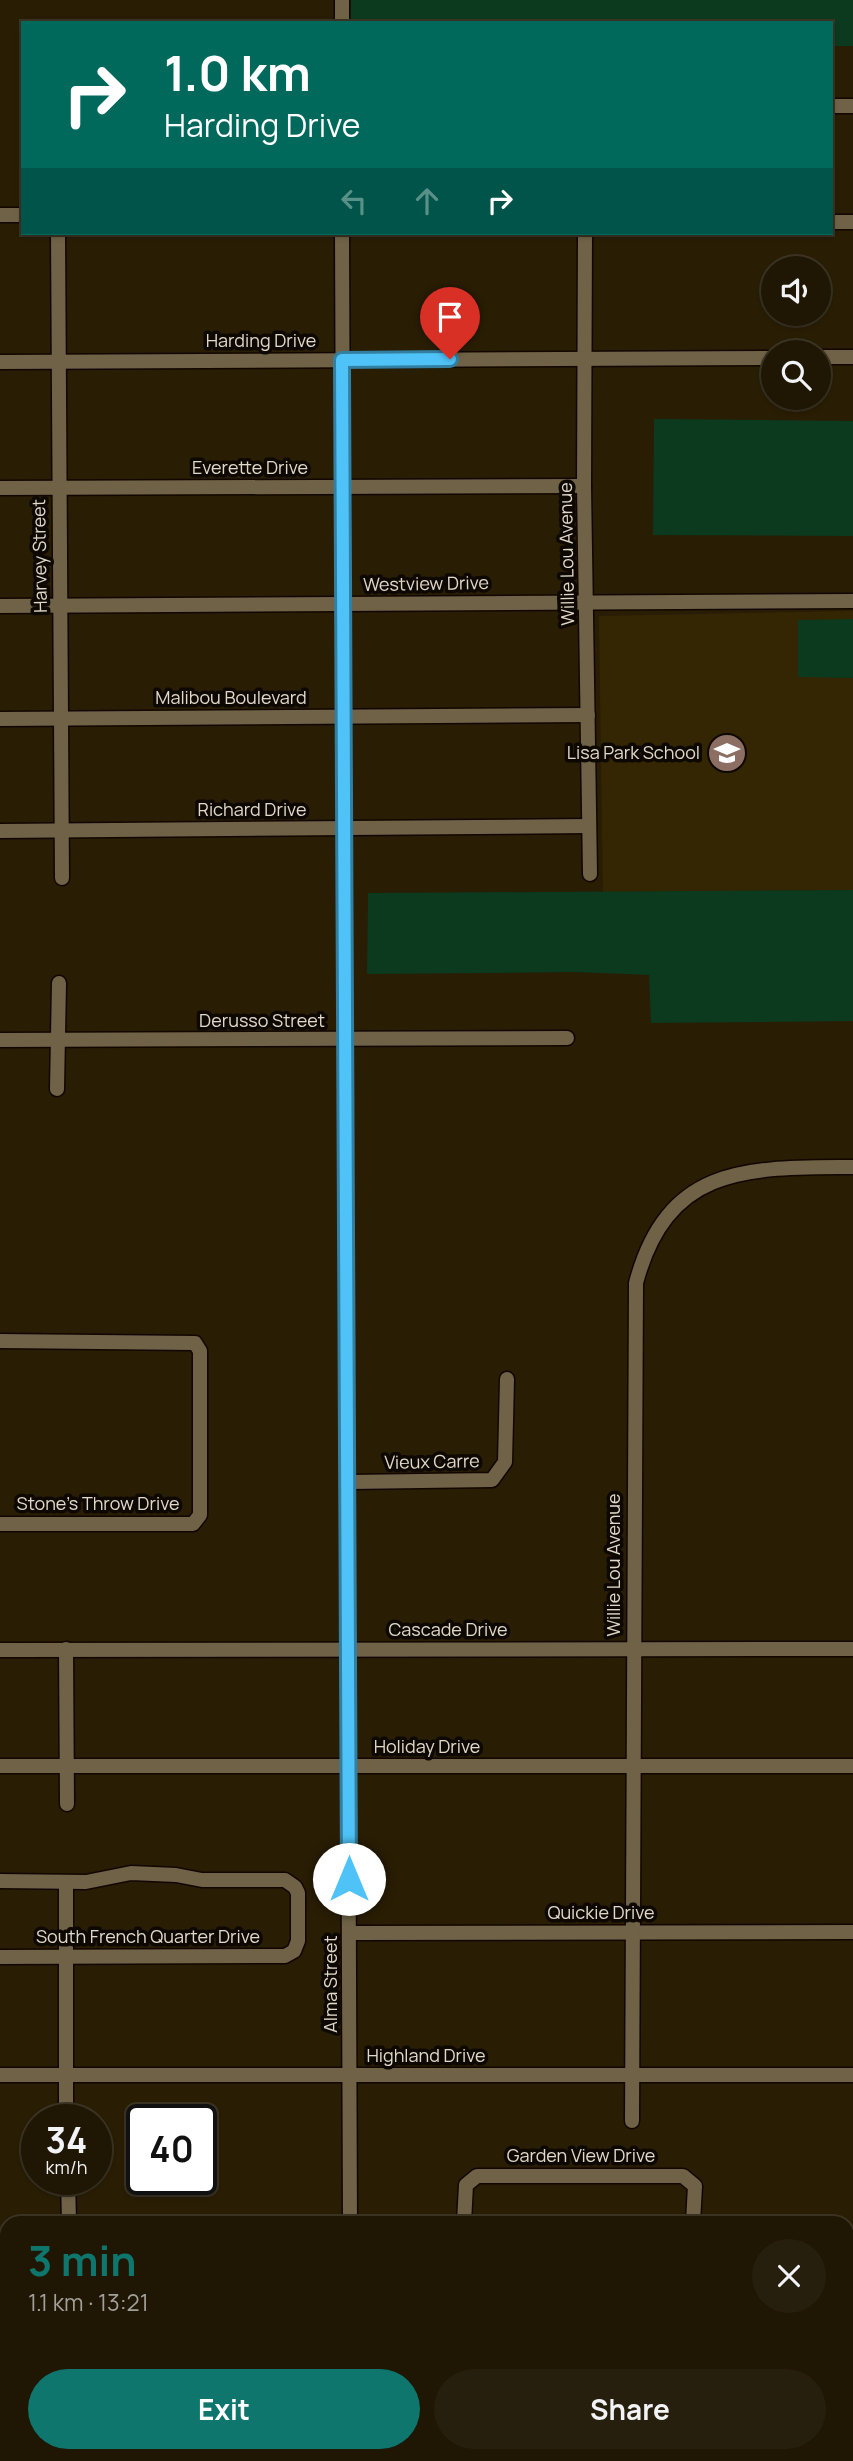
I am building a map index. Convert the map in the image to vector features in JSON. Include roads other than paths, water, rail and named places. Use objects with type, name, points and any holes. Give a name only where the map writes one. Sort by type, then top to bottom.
[{"type":"street","points":[[341,0],[342,21]]},
{"type":"street","points":[[833,106],[853,106]]},
{"type":"street","points":[[0,215],[21,215]]},
{"type":"street","points":[[833,222],[853,222]]},
{"type":"street","name":"Harvey Street","points":[[58,235],[62,878]]},
{"type":"street","name":"Alma Street","points":[[342,235],[341,487],[345,716],[350,1649],[350,2216]]},
{"type":"street","name":"Willie Lou Avenue","points":[[585,235],[584,486],[590,874]]},
{"type":"street","points":[[831,357],[853,357]]},
{"type":"street","name":"Harding Drive","points":[[0,362],[761,358]]},
{"type":"street","name":"Everette Drive","points":[[0,488],[584,486]]},
{"type":"street","name":"Westview Drive","points":[[0,606],[853,601]]},
{"type":"street","name":"Malibou Boulevard","points":[[0,719],[588,715]]},
{"type":"street","name":"Richard Drive","points":[[0,831],[589,826]]},
{"type":"street","points":[[57,1088],[59,983]]},
{"type":"street","name":"Derusso Street","points":[[0,1040],[566,1038]]},
{"type":"street","name":"Willie Lou Avenue","points":[[632,2121],[633,1303],[638,1274],[649,1246],[681,1204],[724,1177],[760,1168],[853,1167]]},
{"type":"street","name":"Stone's Throw Drive","points":[[0,1341],[195,1343],[200,1351],[201,1515],[193,1524],[0,1524]]},
{"type":"street","name":"Vieux Carre","points":[[349,1482],[492,1480],[505,1462],[507,1379]]},
{"type":"street","points":[[66,1649],[67,1804]]},
{"type":"street","name":"Cascade Drive","points":[[0,1650],[853,1649]]},
{"type":"street","name":"Holiday Drive","points":[[0,1766],[853,1766]]},
{"type":"street","name":"South French Quarter Drive","points":[[0,1957],[285,1956],[294,1951],[298,1941],[295,1887],[285,1880],[202,1880],[131,1873],[66,1883]]},
{"type":"street","points":[[0,1881],[66,1883],[66,2104]]},
{"type":"street","name":"Quickie Drive","points":[[349,1933],[853,1932]]},
{"type":"street","name":"Highland Drive","points":[[0,2075],[853,2075]]},
{"type":"street","name":"Garden View Drive","points":[[464,2216],[466,2185],[474,2176],[683,2176],[695,2186],[693,2216]]},
{"type":"street","points":[[68,2195],[69,2216]]},
{"type":"place","name":"Lisa Park School","points":[[727,753]]}]
